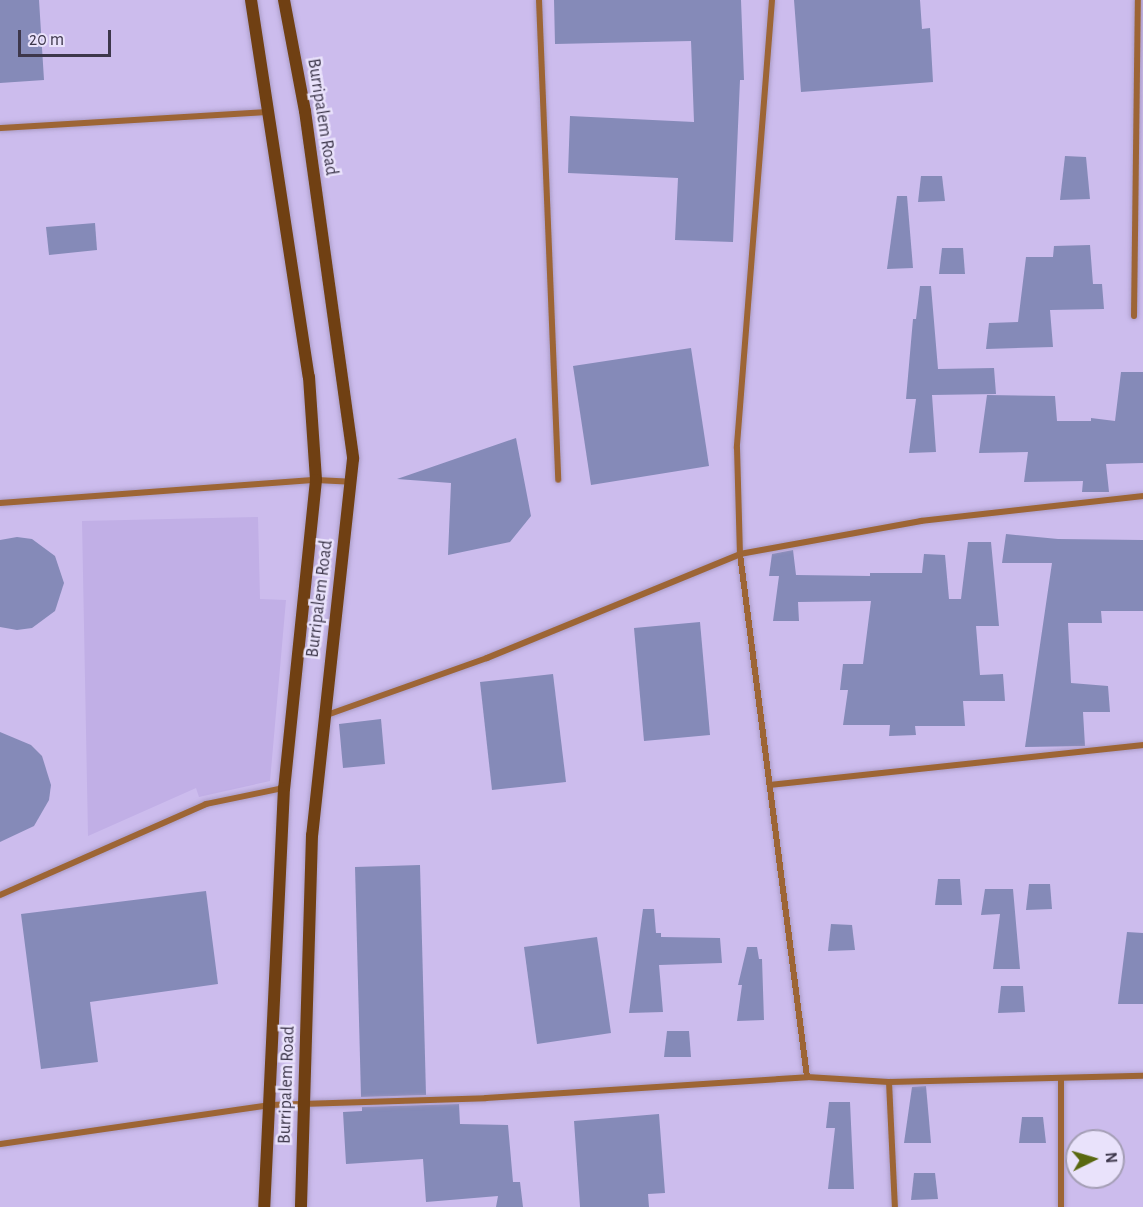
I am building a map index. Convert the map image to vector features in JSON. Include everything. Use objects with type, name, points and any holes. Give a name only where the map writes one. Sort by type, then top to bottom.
[{"type":"main road","name":"Burripalem Road","points":[[251,0],[309,377],[316,480],[284,788],[264,1207]]},
{"type":"main road","name":"Burripalem Road","points":[[284,0],[305,111],[353,452],[352,482],[312,835],[306,1103],[301,1207]]},
{"type":"street","points":[[539,0],[558,480]]},
{"type":"street","points":[[772,0],[737,448],[740,554],[807,1077]]},
{"type":"street","points":[[1134,316],[1138,0]]},
{"type":"street","points":[[0,129],[270,112]]},
{"type":"street","points":[[0,502],[316,480],[352,482]]},
{"type":"street","points":[[324,716],[486,658],[740,554],[921,521],[1143,495]]},
{"type":"street","points":[[770,785],[1143,745]]},
{"type":"street","points":[[0,895],[206,804],[284,788]]},
{"type":"street","points":[[0,1144],[268,1105],[486,1098],[807,1077],[889,1082],[1143,1076]]},
{"type":"street","points":[[1061,1078],[1061,1207]]},
{"type":"street","points":[[889,1082],[895,1207]]},
{"type":"shaded area","points":[[258,517],[260,599],[286,600],[270,781],[199,797],[196,788],[88,836],[82,521]]},
{"type":"building","points":[[0,0],[39,0],[44,80],[0,83]]},
{"type":"building","points":[[554,0],[741,0],[744,80],[740,80],[733,242],[675,240],[678,178],[568,173],[570,116],[694,122],[691,41],[555,44]]},
{"type":"building","points":[[794,0],[920,0],[922,29],[930,28],[933,82],[801,92]]},
{"type":"building","points":[[1065,156],[1086,157],[1090,199],[1060,200]]},
{"type":"building","points":[[921,176],[942,176],[945,201],[918,202]]},
{"type":"building","points":[[897,196],[907,196],[913,268],[887,269]]},
{"type":"building","points":[[95,223],[97,250],[49,255],[46,227]]},
{"type":"building","points":[[1090,245],[1093,284],[1102,284],[1104,309],[1050,310],[1053,347],[986,349],[989,323],[1018,322],[1026,257],[1053,257],[1054,246]]},
{"type":"building","points":[[942,248],[963,248],[965,274],[939,274]]},
{"type":"building","points":[[920,286],[931,286],[938,369],[994,368],[996,394],[932,395],[936,452],[909,453],[916,399],[906,399],[913,319],[916,319]]},
{"type":"building","points":[[691,348],[709,466],[591,485],[573,366]]},
{"type":"building","points":[[1121,372],[1143,372],[1143,463],[1106,464],[1109,492],[1082,492],[1083,481],[1024,482],[1028,452],[979,453],[987,395],[1055,396],[1057,421],[1091,421],[1091,418],[1115,421]]},
{"type":"building","points":[[516,438],[531,516],[510,542],[448,555],[451,483],[397,479]]},
{"type":"building","points":[[1006,534],[1058,539],[1143,540],[1143,611],[1101,611],[1102,623],[1068,623],[1071,683],[1108,686],[1110,712],[1083,712],[1085,746],[1025,747],[1052,563],[1002,563]]},
{"type":"building","points":[[17,537],[32,539],[55,556],[64,583],[55,611],[32,628],[17,630],[0,627],[0,540]]},
{"type":"building","points":[[968,542],[991,542],[999,626],[976,626],[980,675],[1003,674],[1005,701],[963,701],[965,726],[915,726],[916,735],[889,736],[890,725],[843,725],[848,690],[840,690],[843,664],[863,664],[871,601],[798,602],[799,621],[773,621],[779,576],[769,576],[772,554],[793,550],[796,575],[870,576],[870,573],[922,573],[924,554],[945,555],[949,599],[961,599]]},
{"type":"building","points":[[700,622],[710,735],[644,741],[634,628]]},
{"type":"building","points":[[553,674],[566,782],[492,790],[480,682]]},
{"type":"building","points":[[381,719],[385,764],[343,768],[339,724]]},
{"type":"building","points":[[0,732],[31,745],[42,756],[51,785],[49,800],[34,826],[0,842]]},
{"type":"building","points":[[420,865],[426,1095],[361,1097],[355,867]]},
{"type":"building","points":[[938,879],[960,879],[962,905],[935,905]]},
{"type":"building","points":[[1029,884],[1050,884],[1052,909],[1026,910]]},
{"type":"building","points":[[985,889],[1013,889],[1020,969],[993,969],[1000,914],[981,915]]},
{"type":"building","points":[[206,891],[218,984],[90,1002],[98,1062],[41,1069],[21,914]]},
{"type":"building","points":[[643,909],[654,909],[656,933],[661,933],[661,937],[720,938],[722,963],[659,965],[663,1012],[629,1013]]},
{"type":"building","points":[[831,924],[852,925],[855,950],[828,951]]},
{"type":"building","points":[[1127,932],[1143,933],[1143,1004],[1118,1004]]},
{"type":"building","points":[[597,937],[611,1033],[537,1044],[524,947]]},
{"type":"building","points":[[747,947],[757,947],[759,959],[762,959],[764,1020],[737,1021],[742,985],[738,985]]},
{"type":"building","points":[[1001,986],[1023,986],[1025,1012],[998,1013]]},
{"type":"building","points":[[667,1031],[689,1031],[691,1057],[664,1057]]},
{"type":"building","points":[[926,1086],[931,1143],[904,1143],[912,1087]]},
{"type":"building","points":[[829,1102],[850,1102],[854,1189],[828,1189],[835,1128],[826,1128]]},
{"type":"building","points":[[459,1104],[460,1124],[508,1125],[513,1182],[520,1182],[523,1207],[496,1207],[498,1196],[426,1202],[423,1159],[346,1164],[343,1112],[362,1111],[362,1107]]},
{"type":"building","points":[[659,1114],[665,1193],[648,1194],[649,1207],[580,1207],[574,1121]]},
{"type":"building","points":[[1022,1117],[1043,1117],[1046,1143],[1019,1143]]},
{"type":"building","points":[[914,1173],[935,1173],[938,1199],[911,1200]]}]
